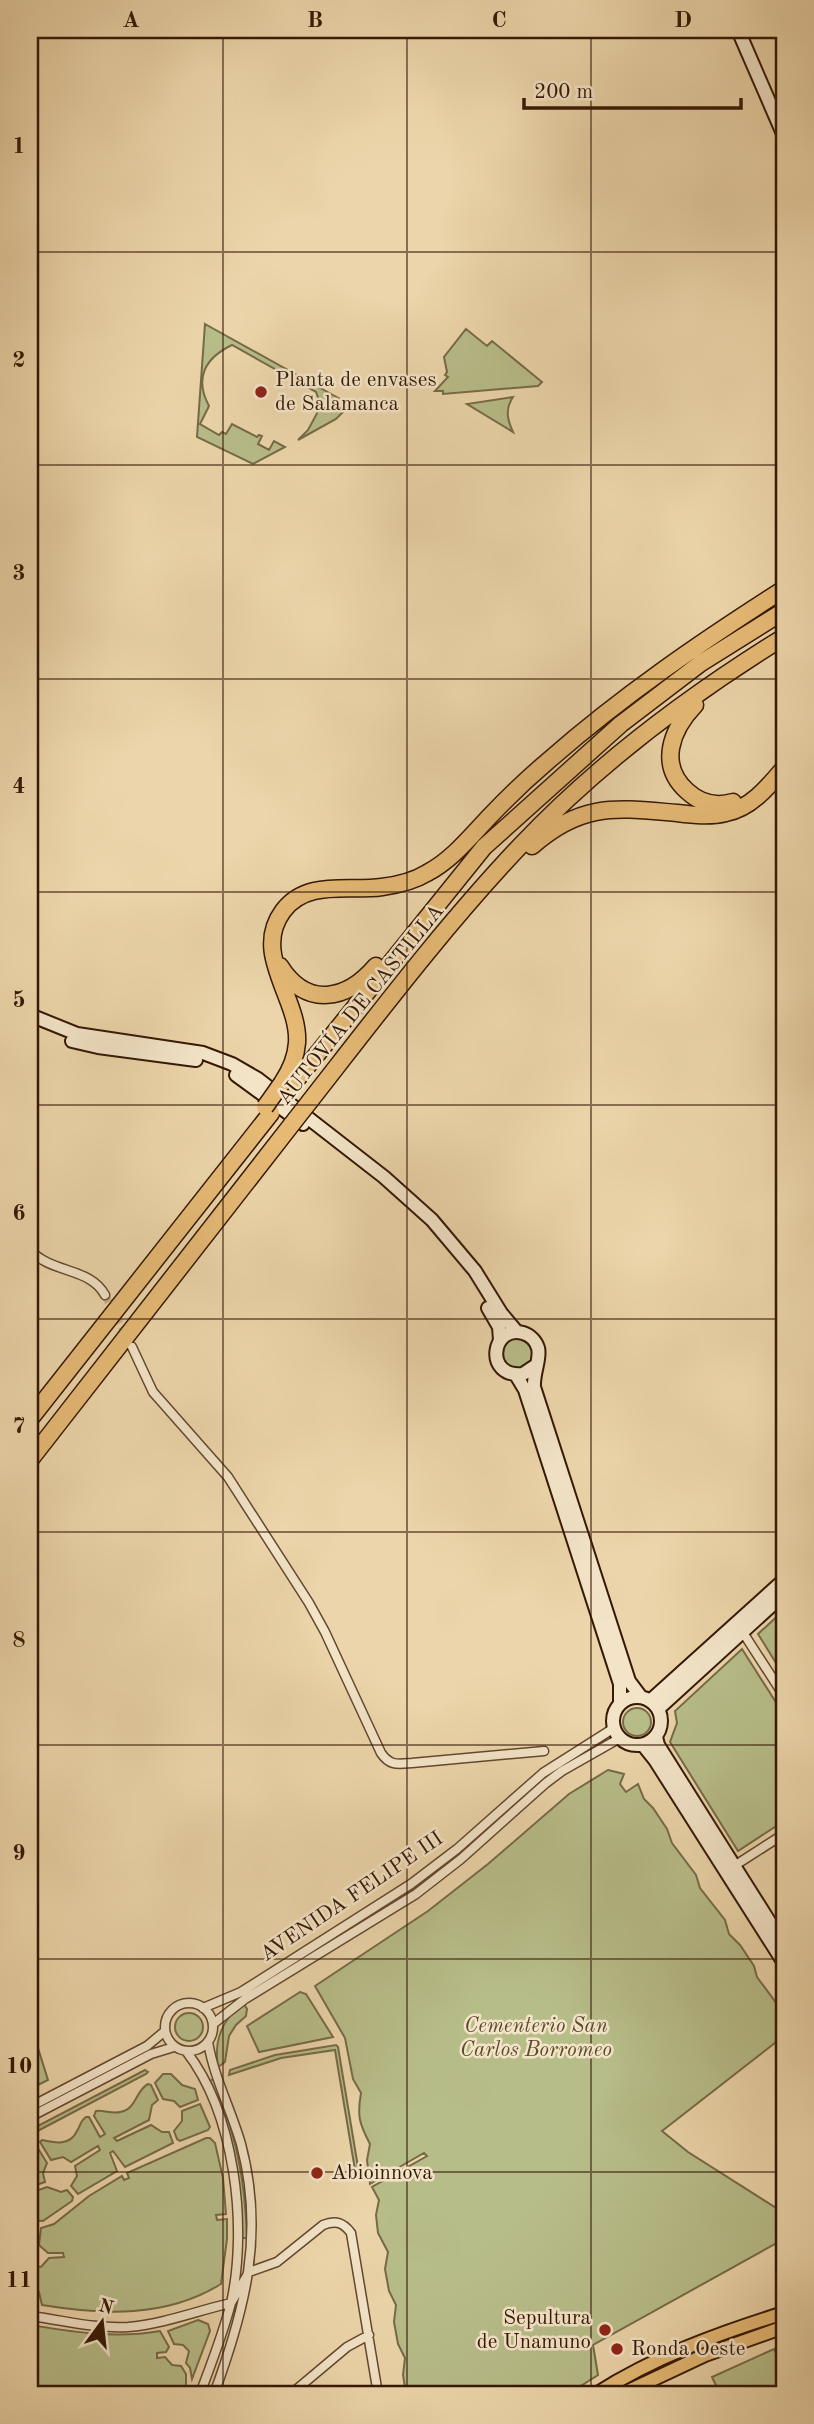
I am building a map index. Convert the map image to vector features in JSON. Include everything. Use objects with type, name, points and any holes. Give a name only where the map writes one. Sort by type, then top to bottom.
[{"type":"highway","points":[[286,1086],[297,1041],[292,1009],[279,980],[272,948],[276,923],[291,902],[316,890],[380,887],[408,881],[435,868],[447,860],[505,801],[580,733],[661,670],[784,589]]},
{"type":"highway","name":"AUTOVÍA DE CASTILLA","points":[[30,1419],[222,1174],[286,1086],[484,847],[621,724],[701,663],[784,611]]},
{"type":"highway","name":"AUTOVÍA DE CASTILLA","points":[[30,1460],[427,953],[522,844],[570,796],[633,742],[755,655],[784,638]]},
{"type":"highway","points":[[755,655],[682,719],[674,733],[670,749],[672,772],[679,784],[692,796],[715,805],[729,804],[752,795],[784,769]]},
{"type":"highway","points":[[274,957],[292,983],[314,994],[330,995],[354,987],[365,979],[480,846],[551,778],[621,724]]},
{"type":"highway","points":[[427,953],[527,850],[542,837],[575,817],[609,809],[708,816],[727,813],[756,798],[784,769]]},
{"type":"main road","points":[[738,30],[784,136]]},
{"type":"main road","points":[[30,1015],[77,1034],[203,1053],[232,1064],[258,1079],[383,1177],[432,1220],[475,1271],[501,1313],[517,1332]]},
{"type":"main road","points":[[30,1023],[73,1041],[201,1061],[238,1077],[275,1102],[369,1175],[427,1226],[469,1278],[494,1317],[499,1327],[500,1340]]},
{"type":"main road","points":[[535,1366],[523,1374],[507,1373],[496,1358],[496,1348],[500,1340],[517,1332],[526,1334],[538,1348],[538,1357],[533,1375],[534,1387],[629,1681],[650,1702],[661,1723],[656,1737],[658,1745],[784,1963]]},
{"type":"main road","points":[[516,1375],[525,1390],[620,1684],[620,1704]]},
{"type":"main road","points":[[738,1630],[784,1580]]},
{"type":"main road","points":[[650,1702],[784,1594]]},
{"type":"main road","points":[[650,1702],[630,1698],[620,1704],[614,1713],[617,1733],[630,1745],[643,1745],[656,1737]]},
{"type":"main road","points":[[643,1745],[784,1945]]},
{"type":"main road","points":[[596,2394],[680,2350],[784,2314]]},
{"type":"main road","points":[[622,2394],[705,2355],[784,2327]]},
{"type":"street","points":[[30,1250],[48,1265],[91,1279],[105,1295]]},
{"type":"street","points":[[132,1347],[153,1392],[228,1477],[309,1603],[387,1761],[402,1764],[544,1751]]},
{"type":"street","points":[[738,1630],[784,1696]]},
{"type":"street","name":"AVENIDA FELIPE III","points":[[203,2008],[241,1992],[411,1884],[457,1849],[543,1773],[617,1733]]},
{"type":"street","name":"AVENIDA FELIPE III","points":[[213,2024],[245,1999],[416,1894],[461,1859],[546,1783],[617,1733]]},
{"type":"street","points":[[730,1868],[784,1834]]},
{"type":"street","points":[[30,2106],[147,2046],[165,2031],[168,2015],[180,2005],[196,2004],[210,2015],[213,2034],[198,2050],[186,2051],[174,2047],[150,2054],[30,2117]]},
{"type":"street","points":[[165,2031],[174,2047]]},
{"type":"street","points":[[208,2042],[216,2075],[242,2147],[252,2241],[237,2332],[214,2394]]},
{"type":"street","points":[[186,2051],[198,2067],[221,2122],[234,2178],[238,2241],[236,2275],[230,2303],[200,2394]]},
{"type":"street","points":[[30,2316],[88,2326],[127,2327],[150,2324],[230,2303],[249,2272],[277,2262],[323,2225],[335,2222],[347,2227],[351,2233],[378,2394]]},
{"type":"street","points":[[291,2394],[347,2347],[369,2335]]},
{"type":"green space","points":[[205,324],[349,406],[336,419],[298,440],[308,430],[321,406],[316,392],[232,345],[215,356],[205,370],[202,386],[209,406],[200,424],[219,435],[222,432],[226,434],[232,424],[257,437],[262,436],[258,444],[269,450],[274,441],[285,447],[253,464],[197,437]]},
{"type":"green space","points":[[466,329],[487,346],[492,341],[542,382],[538,386],[443,394],[443,391],[435,391],[448,377],[445,375],[447,372],[444,357]]},
{"type":"green space","points":[[513,397],[508,414],[513,432],[467,404]]},
{"type":"green space","points":[[518,1338],[529,1343],[534,1354],[529,1365],[518,1370],[507,1365],[502,1354],[507,1343]]},
{"type":"green space","points":[[784,1610],[784,1676],[758,1634]]},
{"type":"green space","points":[[742,1649],[784,1715],[784,1821],[738,1851],[670,1742],[677,1723],[675,1711]]},
{"type":"green space","points":[[637,1708],[647,1712],[651,1722],[647,1732],[637,1736],[627,1732],[623,1722],[627,1712]]},
{"type":"green space","name":"Cementerio San Carlos Borromeo","points":[[608,1770],[624,1774],[620,1784],[626,1792],[638,1784],[644,1799],[667,1829],[672,1843],[696,1875],[700,1888],[725,1920],[729,1934],[740,1945],[754,1966],[757,1977],[783,2012],[784,2046],[780,2039],[662,2131],[688,2152],[784,2213],[784,2239],[593,2345],[598,2375],[568,2394],[471,2394],[458,2389],[447,2394],[406,2394],[403,2375],[405,2358],[398,2344],[394,2322],[396,2305],[389,2291],[385,2269],[388,2252],[378,2233],[376,2215],[379,2200],[372,2187],[427,2156],[424,2153],[370,2184],[367,2160],[370,2144],[360,2119],[361,2093],[353,2079],[345,2038],[315,1986],[428,1911],[488,1864],[569,1794]]},
{"type":"green space","points":[[30,1969],[32,2029],[48,2080],[30,2089]]},
{"type":"green space","points":[[300,1992],[306,1994],[333,2037],[259,2052],[247,2026]]},
{"type":"green space","points":[[244,2004],[247,2009],[246,2016],[229,2036],[225,2062],[218,2067],[217,2049],[221,2032],[230,2017]]},
{"type":"green space","points":[[189,2013],[199,2017],[203,2027],[199,2037],[189,2041],[179,2037],[175,2027],[179,2017]]},
{"type":"green space","points":[[336,2045],[359,2173],[356,2176],[335,2050],[281,2058],[229,2075],[230,2070],[275,2055]]},
{"type":"green space","points":[[145,2070],[148,2072],[146,2074],[30,2135],[30,2130]]},
{"type":"green space","points":[[163,2074],[171,2074],[182,2085],[195,2089],[198,2100],[180,2107],[174,2101],[163,2099],[155,2083]]},
{"type":"green space","points":[[214,2079],[238,2157],[247,2238],[242,2238],[240,2196],[233,2158],[209,2081]]},
{"type":"green space","points":[[148,2084],[158,2100],[152,2105],[149,2120],[114,2138],[117,2141],[151,2125],[162,2132],[169,2132],[173,2143],[125,2167],[113,2151],[110,2153],[117,2171],[78,2194],[71,2186],[77,2176],[75,2166],[100,2150],[98,2146],[71,2162],[63,2157],[51,2160],[40,2142],[62,2142],[70,2139],[86,2117],[89,2117],[100,2137],[105,2134],[94,2116],[96,2111],[126,2110]]},
{"type":"green space","points":[[200,2104],[210,2127],[180,2141],[174,2131],[182,2121],[182,2111]]},
{"type":"green space","points":[[206,2138],[215,2143],[223,2178],[226,2214],[216,2215],[217,2220],[227,2219],[221,2284],[178,2303],[134,2311],[88,2311],[42,2305],[39,2292],[30,2284],[30,2265],[41,2267],[49,2258],[64,2257],[63,2253],[48,2253],[39,2245],[41,2228],[54,2224],[89,2196],[122,2176],[124,2180],[129,2178],[127,2173]]},
{"type":"green space","points":[[32,2144],[36,2145],[47,2163],[43,2173],[45,2182],[30,2187],[30,2148]]},
{"type":"green space","points":[[47,2187],[61,2192],[67,2190],[73,2197],[72,2201],[43,2221],[30,2220],[30,2193]]},
{"type":"green space","points":[[198,2320],[208,2324],[210,2331],[192,2379],[186,2363],[189,2351],[183,2345],[174,2344],[168,2331]]},
{"type":"green space","points":[[30,2325],[111,2334],[160,2331],[169,2347],[166,2352],[157,2353],[157,2358],[165,2357],[172,2365],[181,2366],[186,2374],[186,2394],[30,2394]]},
{"type":"green space","points":[[774,2349],[784,2371],[784,2394],[720,2394],[712,2377]]},
{"type":"tunnel","points":[[105,1295],[126,1336]]},
{"type":"place","name":"Planta de envases de Salamanca","points":[[261,392]]},
{"type":"place","name":"Abioinnova","points":[[317,2173]]},
{"type":"place","name":"Sepultura de Unamuno","points":[[605,2330]]},
{"type":"place","name":"Ronda Oeste","points":[[617,2349]]}]
